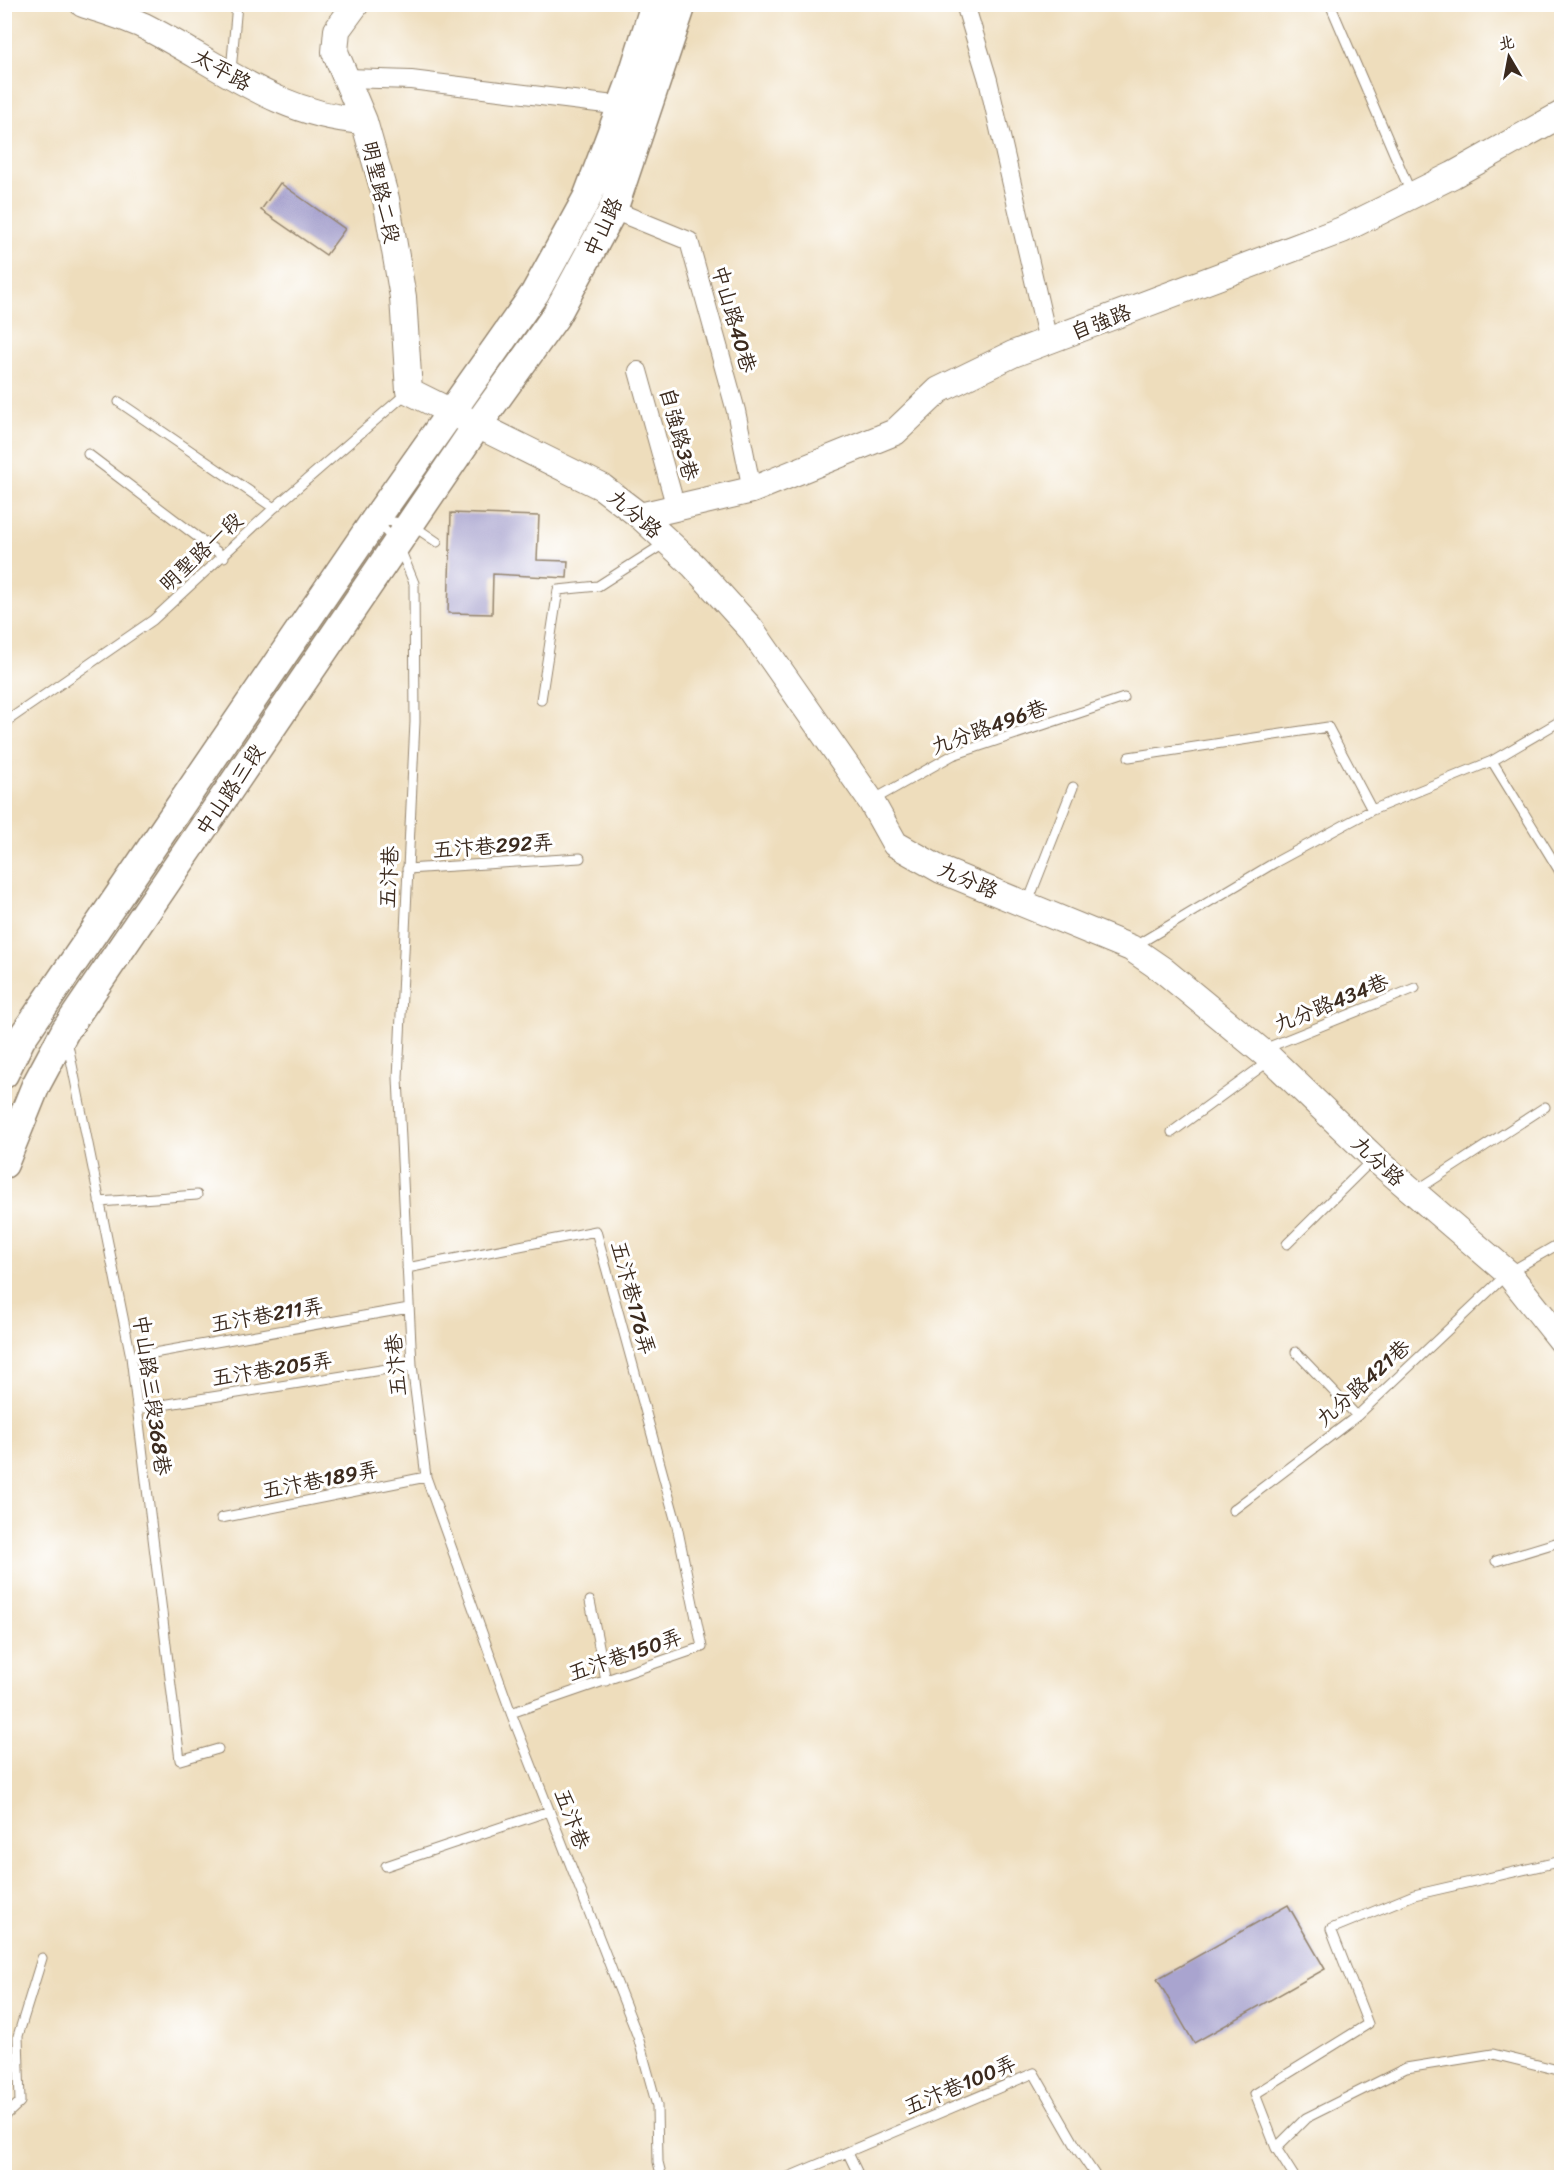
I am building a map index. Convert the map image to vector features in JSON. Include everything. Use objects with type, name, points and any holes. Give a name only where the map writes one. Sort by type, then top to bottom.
[{"type":"main road","name":"中山路","points":[[451,414],[535,293],[587,198],[622,106],[655,4]]},
{"type":"main road","name":"中山路","points":[[476,427],[555,317],[613,210],[682,4]]},
{"type":"main road","name":"中山路三段","points":[[4,1164],[36,1085],[51,1023],[375,520],[451,414]]},
{"type":"main road","name":"中山路三段","points":[[4,1074],[21,1039],[51,1023],[405,534],[476,427]]},
{"type":"street","name":"太平路","points":[[83,4],[142,25],[290,106],[335,119],[364,121]]},
{"type":"street","name":"明聖路二段","points":[[356,4],[337,30],[334,52],[364,121],[386,199],[402,297],[409,391]]},
{"type":"street","points":[[965,4],[988,80],[1048,341]]},
{"type":"street","points":[[347,78],[411,80],[622,106]]},
{"type":"street","name":"自強路","points":[[640,516],[752,490],[896,432],[939,390],[1013,354],[1342,230],[1562,114]]},
{"type":"street","name":"中山路40巷","points":[[613,210],[689,241],[736,411],[752,490]]},
{"type":"street","name":"自強路3巷","points":[[638,371],[676,508]]},
{"type":"street","name":"九分路","points":[[409,391],[476,427],[602,487],[640,516],[694,566],[751,629],[871,801],[895,844],[941,870],[1131,948],[1163,970],[1266,1055],[1412,1193],[1508,1273],[1560,1337]]},
{"type":"lane","points":[[230,75],[237,4]]},
{"type":"lane","points":[[1330,4],[1412,195]]},
{"type":"lane","name":"明聖路一段","points":[[4,723],[153,620],[224,557],[274,507],[409,391]]},
{"type":"lane","points":[[119,402],[274,507]]},
{"type":"lane","points":[[88,454],[224,557]]},
{"type":"lane","points":[[375,520],[405,534],[437,542]]},
{"type":"lane","name":"五汴巷","points":[[375,520],[405,534],[417,581],[415,722],[398,1078],[412,1365],[426,1477],[511,1713],[638,2037],[657,2106],[658,2162],[662,2178]]},
{"type":"lane","points":[[541,700],[558,590],[598,586],[667,542]]},
{"type":"lane","name":"九分路496巷","points":[[871,801],[953,755],[1124,698]]},
{"type":"lane","points":[[1131,948],[1274,863],[1372,810],[1492,761],[1562,720]]},
{"type":"lane","points":[[1129,757],[1328,727],[1372,810]]},
{"type":"lane","points":[[1492,761],[1562,875]]},
{"type":"lane","points":[[1027,904],[1073,787]]},
{"type":"lane","name":"五汴巷292弄","points":[[407,869],[580,858]]},
{"type":"lane","name":"九分路434巷","points":[[1172,1132],[1266,1055],[1415,988]]},
{"type":"lane","name":"中山路三段368巷","points":[[51,1023],[99,1202],[131,1356],[180,1760],[218,1749]]},
{"type":"lane","points":[[1412,1193],[1545,1107]]},
{"type":"lane","points":[[1287,1244],[1374,1158]]},
{"type":"lane","points":[[99,1202],[197,1195]]},
{"type":"lane","name":"五汴巷176弄","points":[[407,1268],[596,1231],[677,1526]]},
{"type":"lane","name":"九分路421巷","points":[[1233,1510],[1357,1416],[1508,1273],[1562,1242]]},
{"type":"lane","name":"五汴巷211弄","points":[[131,1356],[409,1308]]},
{"type":"lane","points":[[1296,1352],[1357,1416]]},
{"type":"lane","name":"五汴巷205弄","points":[[137,1409],[412,1365]]},
{"type":"lane","name":"五汴巷189弄","points":[[221,1518],[426,1477]]},
{"type":"lane","name":"五汴巷150弄","points":[[511,1713],[702,1647],[677,1526]]},
{"type":"lane","points":[[1496,1561],[1562,1540]]},
{"type":"lane","points":[[590,1601],[606,1680]]},
{"type":"lane","points":[[386,1866],[549,1811]]},
{"type":"lane","points":[[1294,2178],[1276,2148],[1255,2094],[1368,2024],[1331,1929],[1414,1895],[1562,1861]]},
{"type":"lane","points":[[4,2117],[20,2102],[18,2036],[42,1958]]},
{"type":"lane","points":[[1276,2148],[1306,2118],[1406,2068],[1493,2054],[1562,2071]]},
{"type":"lane","name":"五汴巷100弄","points":[[786,2178],[1034,2073],[1078,2150],[1097,2178]]},
{"type":"lane","points":[[848,2153],[860,2178]]},
{"type":"building","points":[[280,183],[345,229],[326,255],[261,210]]},
{"type":"building","points":[[451,513],[539,516],[537,560],[568,561],[567,578],[493,574],[492,614],[448,613]]},
{"type":"building","points":[[1288,1905],[1325,1969],[1194,2043],[1157,1979]]}]
